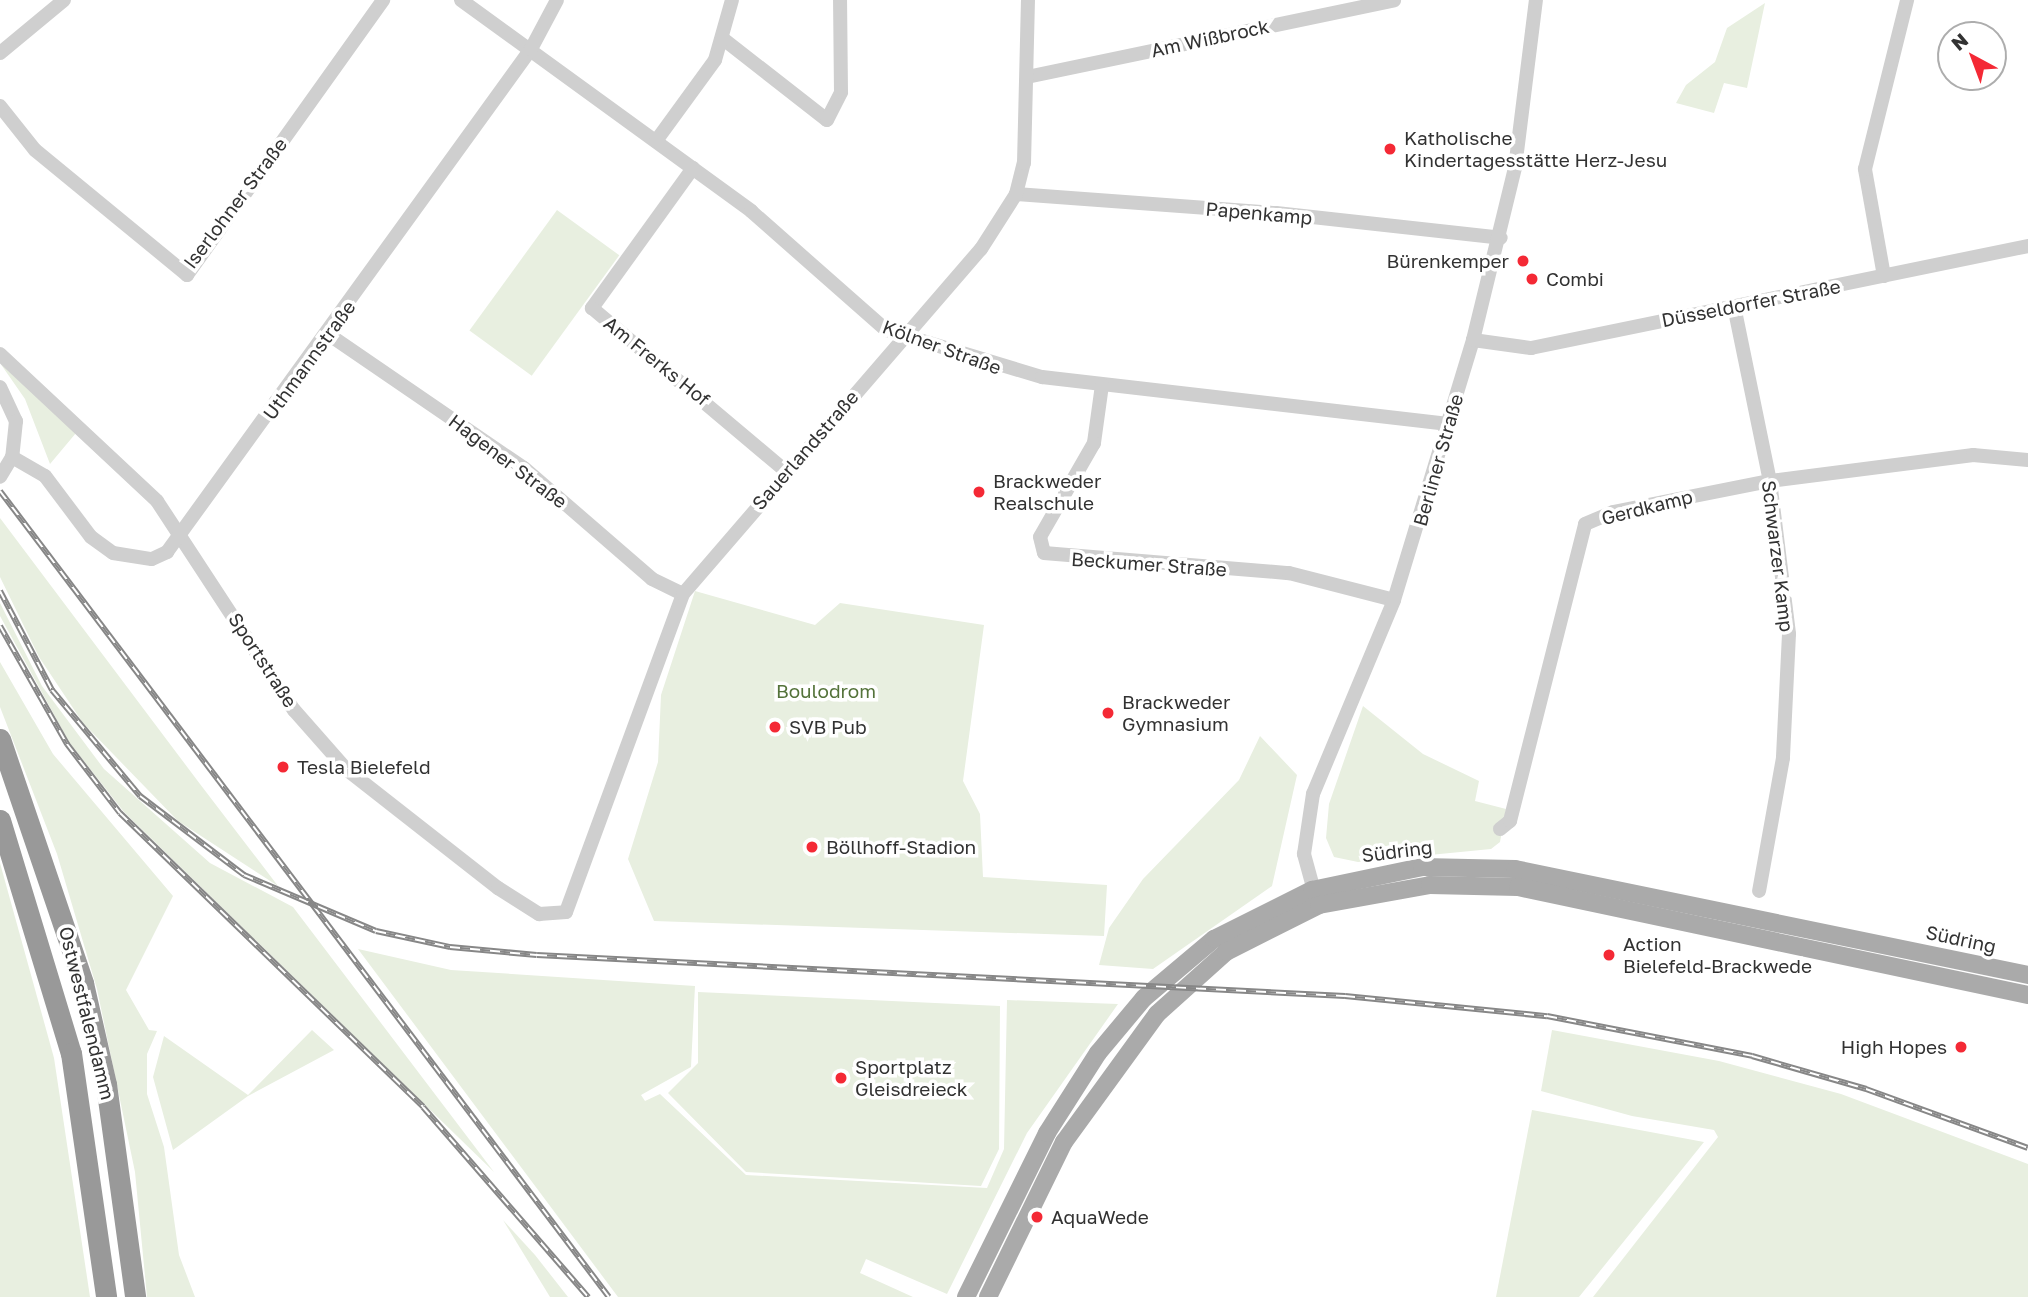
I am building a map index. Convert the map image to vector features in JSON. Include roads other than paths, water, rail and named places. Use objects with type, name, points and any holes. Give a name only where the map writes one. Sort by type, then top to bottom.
[{"type":"highway","name":"Ostwestfalendamm","points":[[0,739],[83,983],[106,1084],[135,1297]]},
{"type":"highway","name":"Ostwestfalendamm","points":[[0,820],[71,1053],[106,1297]]},
{"type":"main road","name":"Südring","points":[[966,1297],[1047,1133],[1098,1053],[1144,998],[1214,939],[1315,898],[1422,867],[1516,869],[2028,975]]},
{"type":"main road","name":"Südring","points":[[988,1297],[1064,1142],[1157,1014],[1226,952],[1315,898],[1430,885],[1518,887],[2028,995]]},
{"type":"street","points":[[0,53],[64,0]]},
{"type":"street","name":"Iserlohner Straße","points":[[0,106],[36,150],[187,275],[383,0]]},
{"type":"street","name":"Kölner Straße","points":[[461,0],[751,211],[864,315],[904,337],[1008,371],[1102,385],[1448,424]]},
{"type":"street","name":"Uthmannstraße","points":[[12,457],[44,476],[91,537],[113,553],[152,559],[183,537],[531,49],[557,0]]},
{"type":"street","points":[[656,141],[708,72],[722,38],[732,0]]},
{"type":"street","points":[[722,38],[827,120],[841,92],[840,0]]},
{"type":"street","name":"Sauerlandstraße","points":[[566,912],[683,594],[981,249],[1016,194],[1024,163],[1028,0]]},
{"type":"street","name":"Am Wißbrock","points":[[1027,76],[1394,0]]},
{"type":"street","name":"Berliner Straße","points":[[1315,898],[1304,854],[1312,794],[1394,600],[1473,340],[1501,238],[1536,0]]},
{"type":"street","points":[[1884,276],[1865,169],[1907,0]]},
{"type":"street","name":"Am Frerks Hof","points":[[692,168],[592,308],[787,472]]},
{"type":"street","name":"Papenkamp","points":[[1016,194],[1276,213],[1501,238]]},
{"type":"street","name":"Düsseldorfer Straße","points":[[1473,340],[1531,348],[2028,246]]},
{"type":"street","name":"Schwarzer Kamp","points":[[1734,306],[1770,481],[1783,566],[1788,703],[1759,891]]},
{"type":"street","name":"Hagener Straße","points":[[328,334],[524,468],[652,579],[683,594]]},
{"type":"street","name":"Sportstraße","points":[[0,354],[107,450],[183,537],[294,710],[346,769],[498,888],[539,914],[566,912]]},
{"type":"street","name":"Beckumer Straße","points":[[1102,385],[1094,443],[1040,537],[1044,553],[1289,573],[1394,600]]},
{"type":"street","points":[[0,387],[16,422],[12,457],[0,477]]},
{"type":"street","name":"Gerdkamp","points":[[1500,829],[1510,821],[1519,790],[1585,524],[1613,512],[1770,481],[1973,456],[2028,460]]},
{"type":"railway","points":[[0,491],[609,1297]]},
{"type":"railway","points":[[0,591],[52,690],[140,796],[244,875],[376,931],[450,947],[537,955],[1345,996],[1547,1016],[1752,1056],[1866,1089],[2028,1148]]},
{"type":"railway","points":[[0,626],[67,744],[120,813],[423,1107],[588,1297]]},
{"type":"place","name":"Katholische Kindertagesstätte Herz-Jesu","points":[[1390,149]]},
{"type":"place","name":"Bürenkemper","points":[[1523,261]]},
{"type":"place","name":"Combi","points":[[1532,279]]},
{"type":"place","name":"Brackweder Realschule","points":[[979,492]]},
{"type":"place","name":"Brackweder Gymnasium","points":[[1108,713]]},
{"type":"place","name":"SVB Pub","points":[[775,727]]},
{"type":"place","name":"Tesla Bielefeld","points":[[283,767]]},
{"type":"place","name":"Böllhoff-Stadion","points":[[812,847]]},
{"type":"place","name":"Action Bielefeld-Brackwede","points":[[1609,955]]},
{"type":"place","name":"High Hopes","points":[[1961,1047]]},
{"type":"place","name":"Sportplatz Gleisdreieck","points":[[841,1078]]},
{"type":"place","name":"AquaWede","points":[[1037,1217]]},
{"type":"park label","name":"Boulodrom","points":[[826,691]]}]
